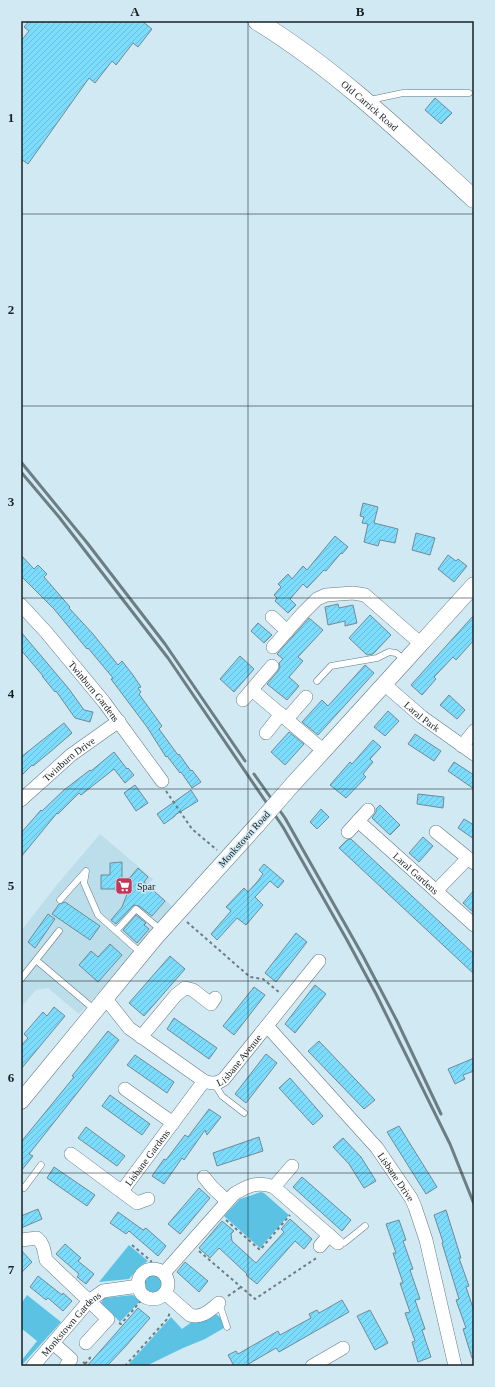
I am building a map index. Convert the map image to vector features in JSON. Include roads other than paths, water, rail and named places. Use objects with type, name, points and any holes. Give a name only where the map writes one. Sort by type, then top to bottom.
[{"type":"main road","name":"Old Carrick Road","points":[[257,21],[352,89],[474,199]]},
{"type":"street","name":"Monkstown Road","points":[[21,1101],[161,931],[474,584]]},
{"type":"street","points":[[274,647],[317,599],[336,593],[353,592],[365,595],[420,643]]},
{"type":"street","name":"Twinburn Gardens","points":[[21,605],[46,632],[119,721],[162,781]]},
{"type":"street","points":[[272,617],[287,631]]},
{"type":"street","points":[[243,700],[272,666]]},
{"type":"street","name":"Laral Park","points":[[384,684],[422,718],[474,754]]},
{"type":"street","points":[[252,690],[324,750]]},
{"type":"street","points":[[266,733],[306,697]]},
{"type":"street","name":"Twinburn Drive","points":[[21,800],[71,756],[119,721]]},
{"type":"street","points":[[462,746],[474,731]]},
{"type":"street","points":[[348,832],[368,810]]},
{"type":"street","name":"Laral Gardens","points":[[358,821],[474,925]]},
{"type":"street","points":[[436,832],[470,861],[436,891]]},
{"type":"street","name":"Lisbane Avenue","points":[[101,1005],[129,1028],[209,1082],[219,1083],[224,1079],[319,961]]},
{"type":"street","points":[[142,1037],[176,995],[185,988],[193,990],[211,1004],[215,998]]},
{"type":"street","name":"Lisbane Drive","points":[[267,1026],[377,1148],[411,1198],[426,1240],[455,1366]]},
{"type":"street","name":"Lisbane Gardens","points":[[122,1191],[173,1123],[209,1082]]},
{"type":"street","name":"Lisbane Gardens","points":[[125,1089],[173,1123]]},
{"type":"street","name":"Lisbane Gardens","points":[[71,1154],[137,1203],[148,1199]]},
{"type":"street","points":[[274,1187],[292,1166]]},
{"type":"street","points":[[204,1177],[227,1201]]},
{"type":"street","points":[[159,1271],[190,1244],[234,1194],[257,1184],[265,1184],[274,1187],[334,1239],[320,1246]]},
{"type":"street","points":[[21,1240],[44,1238],[46,1260],[108,1319],[86,1343]]},
{"type":"street","points":[[169,1297],[149,1298],[142,1291],[141,1276],[148,1270],[159,1271],[168,1280],[169,1297],[194,1317],[203,1315],[219,1303]]},
{"type":"street","name":"Monkstown Gardens","points":[[33,1366],[96,1295],[103,1291],[142,1291]]},
{"type":"street","points":[[53,1343],[71,1360],[66,1366]]},
{"type":"street","points":[[312,1366],[343,1348]]},
{"type":"lane","points":[[366,101],[403,93],[469,93]]},
{"type":"lane","points":[[317,681],[331,666],[377,658],[389,652],[396,653],[405,660]]},
{"type":"lane","points":[[60,900],[86,871],[84,883],[98,914],[142,954]]},
{"type":"lane","points":[[116,931],[136,909],[161,931]]},
{"type":"lane","points":[[21,979],[59,931]]},
{"type":"lane","points":[[36,960],[101,1005]]},
{"type":"lane","points":[[209,1082],[222,1096],[244,1113]]},
{"type":"lane","points":[[21,1186],[24,1188],[41,1165]]},
{"type":"lane","points":[[334,1239],[344,1243],[365,1226]]},
{"type":"lane","points":[[219,1303],[227,1328]]},
{"type":"railway","points":[[21,462],[88,544],[165,644],[245,761]]},
{"type":"railway","points":[[21,472],[59,517],[168,658],[283,827],[376,994],[450,1144],[474,1204]]},
{"type":"railway","points":[[254,774],[285,818],[363,956],[397,1021],[441,1114]]},
{"type":"place","name":"Spar","points":[[124,886]]}]
